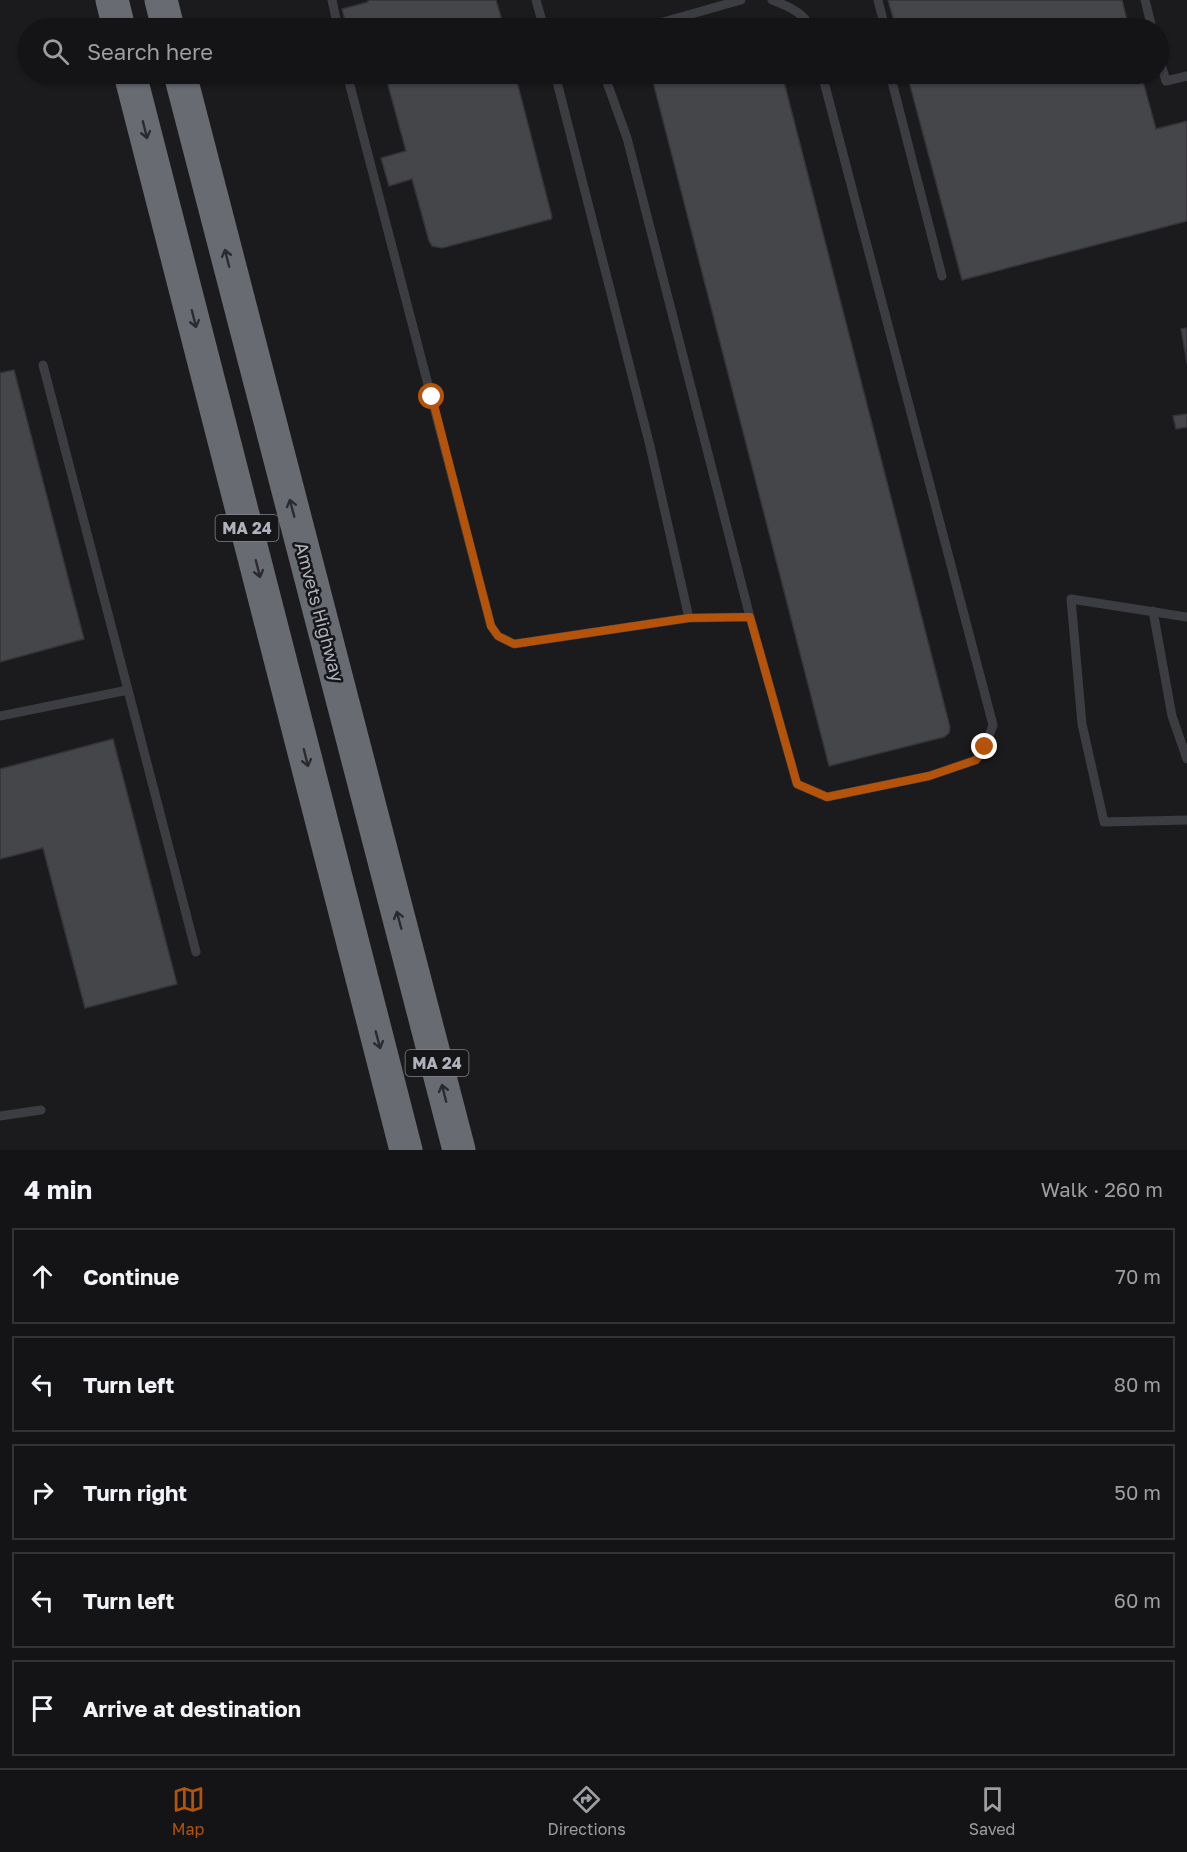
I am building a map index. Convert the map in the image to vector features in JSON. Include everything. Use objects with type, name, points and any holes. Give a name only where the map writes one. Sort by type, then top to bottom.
[{"type":"highway","points":[[112,0],[116,18]]},
{"type":"highway","points":[[161,0],[166,18]]},
{"type":"highway","name":"MA 24","points":[[133,84],[406,1150]]},
{"type":"highway","name":"Amvets Highway","points":[[183,84],[459,1150]]},
{"type":"lane","points":[[332,0],[336,18]]},
{"type":"lane","points":[[536,0],[541,18]]},
{"type":"lane","points":[[677,18],[741,0]]},
{"type":"lane","points":[[772,0],[788,6],[803,18]]},
{"type":"lane","points":[[878,0],[882,18]]},
{"type":"lane","points":[[1145,0],[1150,18]]},
{"type":"lane","points":[[1169,80],[1187,76]]},
{"type":"lane","points":[[350,84],[491,626],[498,636],[514,644],[689,618],[750,617]]},
{"type":"lane","points":[[558,84],[650,446],[689,618]]},
{"type":"lane","points":[[608,84],[627,138],[750,617],[797,784],[827,797],[929,776],[976,760],[985,747],[993,725],[825,84]]},
{"type":"lane","points":[[893,84],[942,276]]},
{"type":"lane","points":[[43,365],[196,952]]},
{"type":"lane","points":[[1187,616],[1071,598],[1082,724],[1104,822],[1187,820]]},
{"type":"lane","points":[[1153,611],[1172,716],[1187,759]]},
{"type":"lane","points":[[0,716],[128,690]]},
{"type":"lane","points":[[0,1116],[41,1110]]},
{"type":"building","points":[[368,0],[496,0],[501,18],[344,18],[342,9],[368,2]]},
{"type":"building","points":[[888,0],[1122,0],[1126,18],[893,18]]},
{"type":"building","points":[[388,84],[518,84],[552,217],[442,248],[432,246],[412,179],[389,186],[381,158],[406,151]]},
{"type":"building","points":[[654,84],[785,84],[950,727],[949,733],[944,737],[829,766]]},
{"type":"building","points":[[910,84],[1144,84],[1156,129],[1187,121],[1187,221],[962,280]]},
{"type":"building","points":[[1187,328],[1187,363],[1181,329]]},
{"type":"building","points":[[14,370],[84,639],[0,662],[0,373]]},
{"type":"building","points":[[1187,414],[1187,427],[1176,429],[1173,416]]},
{"type":"building","points":[[113,739],[177,984],[85,1008],[43,848],[0,859],[0,769]]},
{"type":"route","points":[[432,397],[491,626],[498,636],[514,644],[689,618],[750,617],[797,784],[827,797],[929,776],[976,760],[985,747]]}]
